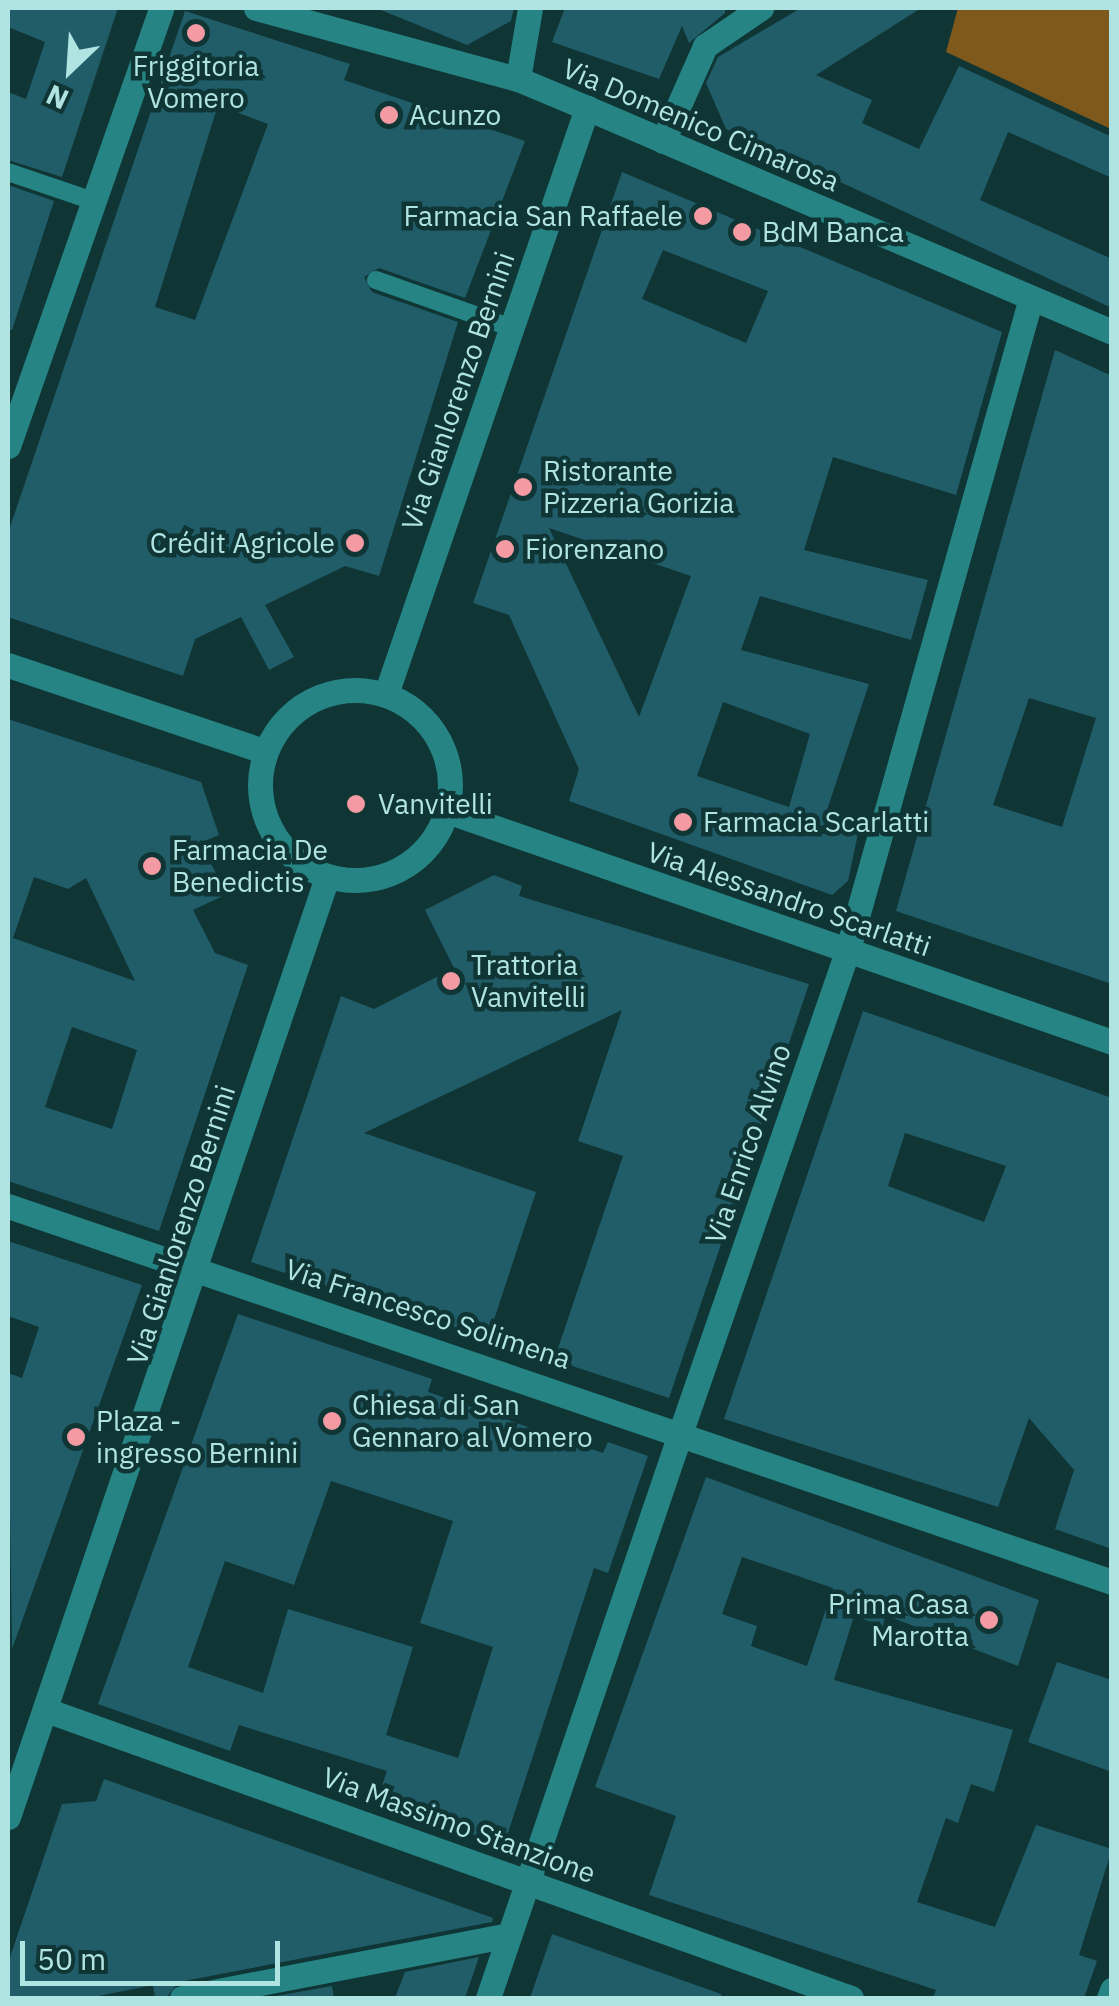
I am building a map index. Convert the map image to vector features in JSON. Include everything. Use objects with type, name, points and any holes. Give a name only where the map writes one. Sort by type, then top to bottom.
[{"type":"street","points":[[8,446],[160,8]]},
{"type":"street","name":"Via Domenico Cimarosa","points":[[256,8],[518,79],[1112,332]]},
{"type":"street","points":[[518,79],[530,8]]},
{"type":"street","points":[[663,141],[706,46],[761,8]]},
{"type":"street","name":"Via Gianlorenzo Bernini","points":[[386,694],[586,108]]},
{"type":"street","name":"Via Enrico Alvino","points":[[488,1998],[846,952],[1031,298]]},
{"type":"street","points":[[8,665],[264,751]]},
{"type":"street","points":[[338,690],[386,694],[426,721],[444,749],[447,811],[424,849],[389,874],[327,877],[277,842],[263,814],[264,751],[308,702],[338,690]]},
{"type":"street","name":"Via Alessandro Scarlatti","points":[[447,811],[1112,1042]]},
{"type":"street","name":"Via Gianlorenzo Bernini","points":[[8,1818],[200,1269],[327,877]]},
{"type":"street","name":"Via Francesco Solimena","points":[[8,1206],[681,1431],[1112,1582]]},
{"type":"street","name":"Via Massimo Stanzione","points":[[46,1710],[851,1998]]},
{"type":"street","points":[[182,1998],[509,1935]]},
{"type":"street","points":[[1108,1998],[1112,1990]]},
{"type":"lane","points":[[8,172],[93,200]]},
{"type":"lane","points":[[376,280],[512,328]]},
{"type":"shaded area","points":[[958,8],[1111,8],[1111,129],[946,52]]},
{"type":"building","points":[[8,8],[118,8],[62,177],[8,160],[8,92],[26,99],[45,42],[8,27]]},
{"type":"building","points":[[376,8],[514,8],[511,21],[467,45]]},
{"type":"building","points":[[565,8],[725,8],[725,13],[689,43],[682,26],[659,79],[552,42]]},
{"type":"building","points":[[801,8],[921,8],[816,75],[872,100],[862,123],[919,149],[959,66],[1112,137],[1112,178],[1008,132],[980,200],[1112,259],[1112,308],[726,129],[706,83],[718,57]]},
{"type":"building","points":[[185,11],[350,64],[344,80],[525,141],[465,298],[379,268],[364,277],[372,292],[458,322],[379,576],[345,566],[265,605],[294,657],[269,670],[241,617],[195,639],[183,676],[8,617],[8,533]],"holes":[[[218,105],[268,124],[195,320],[155,307]]]},
{"type":"building","points":[[622,172],[1002,332],[956,495],[833,457],[804,550],[928,580],[911,640],[760,596],[741,650],[869,684],[827,810],[860,824],[848,881],[832,895],[569,801],[579,769],[509,615],[473,603]],"holes":[[[663,250],[768,291],[746,343],[642,299]],[[549,528],[691,576],[639,717]],[[723,702],[810,734],[789,807],[697,776]]]},
{"type":"building","points":[[8,185],[54,201],[12,330],[8,330]]},
{"type":"building","points":[[1055,350],[1112,376],[1112,984],[896,911]],"holes":[[[1029,698],[1096,718],[1062,827],[993,805]]]},
{"type":"building","points":[[8,719],[201,782],[219,835],[200,843],[227,894],[193,910],[215,953],[248,965],[159,1231],[8,1181]],"holes":[[[34,877],[68,889],[86,878],[135,981],[13,938]],[[72,1027],[137,1050],[112,1129],[45,1107]]]},
{"type":"building","points":[[494,875],[522,886],[519,896],[809,984],[669,1398],[554,1360],[623,1156],[578,1141],[622,1010],[364,1133],[536,1192],[488,1338],[251,1262],[341,996],[374,1009],[454,968],[425,910]]},
{"type":"building","points":[[863,1011],[1112,1098],[1112,1549],[1055,1529],[1074,1470],[1029,1418],[998,1507],[724,1419]],"holes":[[[905,1133],[1006,1166],[984,1222],[888,1186]]]},
{"type":"building","points":[[8,1241],[142,1285],[12,1649],[8,1373],[22,1378],[39,1327],[8,1316]]},
{"type":"building","points":[[238,1314],[432,1379],[428,1392],[603,1453],[608,1442],[648,1456],[608,1573],[594,1568],[504,1845],[376,1803],[387,1771],[239,1725],[230,1751],[98,1704]],"holes":[[[331,1481],[453,1521],[420,1623],[493,1647],[458,1758],[386,1735],[413,1647],[288,1609],[263,1693],[188,1667],[225,1561],[294,1585]]]},
{"type":"building","points":[[706,1477],[1039,1600],[1018,1666],[885,1615],[883,1626],[854,1616],[834,1680],[1013,1730],[994,1792],[971,1784],[958,1823],[946,1818],[917,1902],[995,1927],[1036,1825],[1112,1849],[1079,1955],[1097,1961],[1084,1998],[933,1998],[936,1990],[649,1895],[676,1816],[595,1787]],"holes":[[[742,1557],[833,1588],[807,1666],[751,1646],[757,1626],[722,1614]]]},
{"type":"building","points":[[1057,1662],[1112,1680],[1112,1772],[1028,1742]]},
{"type":"building","points":[[104,1779],[493,1918],[492,1922],[179,1982],[166,1998],[155,1998],[153,1985],[89,1998],[8,1998],[8,1963],[62,1804],[96,1801]]},
{"type":"building","points":[[552,1934],[721,1994],[721,1998],[530,1998]]},
{"type":"building","points":[[479,1957],[465,1998],[395,1998],[405,1972]]},
{"type":"building","points":[[332,1986],[334,1998],[265,1998]]},
{"type":"place","name":"Friggitoria Vomero","points":[[196,33]]},
{"type":"place","name":"Acunzo","points":[[389,115]]},
{"type":"place","name":"Farmacia San Raffaele","points":[[703,216]]},
{"type":"place","name":"BdM Banca","points":[[742,232]]},
{"type":"place","name":"Ristorante Pizzeria Gorizia","points":[[523,487]]},
{"type":"place","name":"Crédit Agricole","points":[[355,543]]},
{"type":"place","name":"Fiorenzano","points":[[505,549]]},
{"type":"place","name":"Vanvitelli","points":[[356,804]]},
{"type":"place","name":"Farmacia Scarlatti","points":[[683,822]]},
{"type":"place","name":"Farmacia De Benedictis","points":[[152,866]]},
{"type":"place","name":"Trattoria Vanvitelli","points":[[451,981]]},
{"type":"place","name":"Chiesa di San Gennaro al Vomero","points":[[332,1421]]},
{"type":"place","name":"Plaza - ingresso Bernini","points":[[76,1437]]},
{"type":"place","name":"Prima Casa Marotta","points":[[989,1620]]}]
